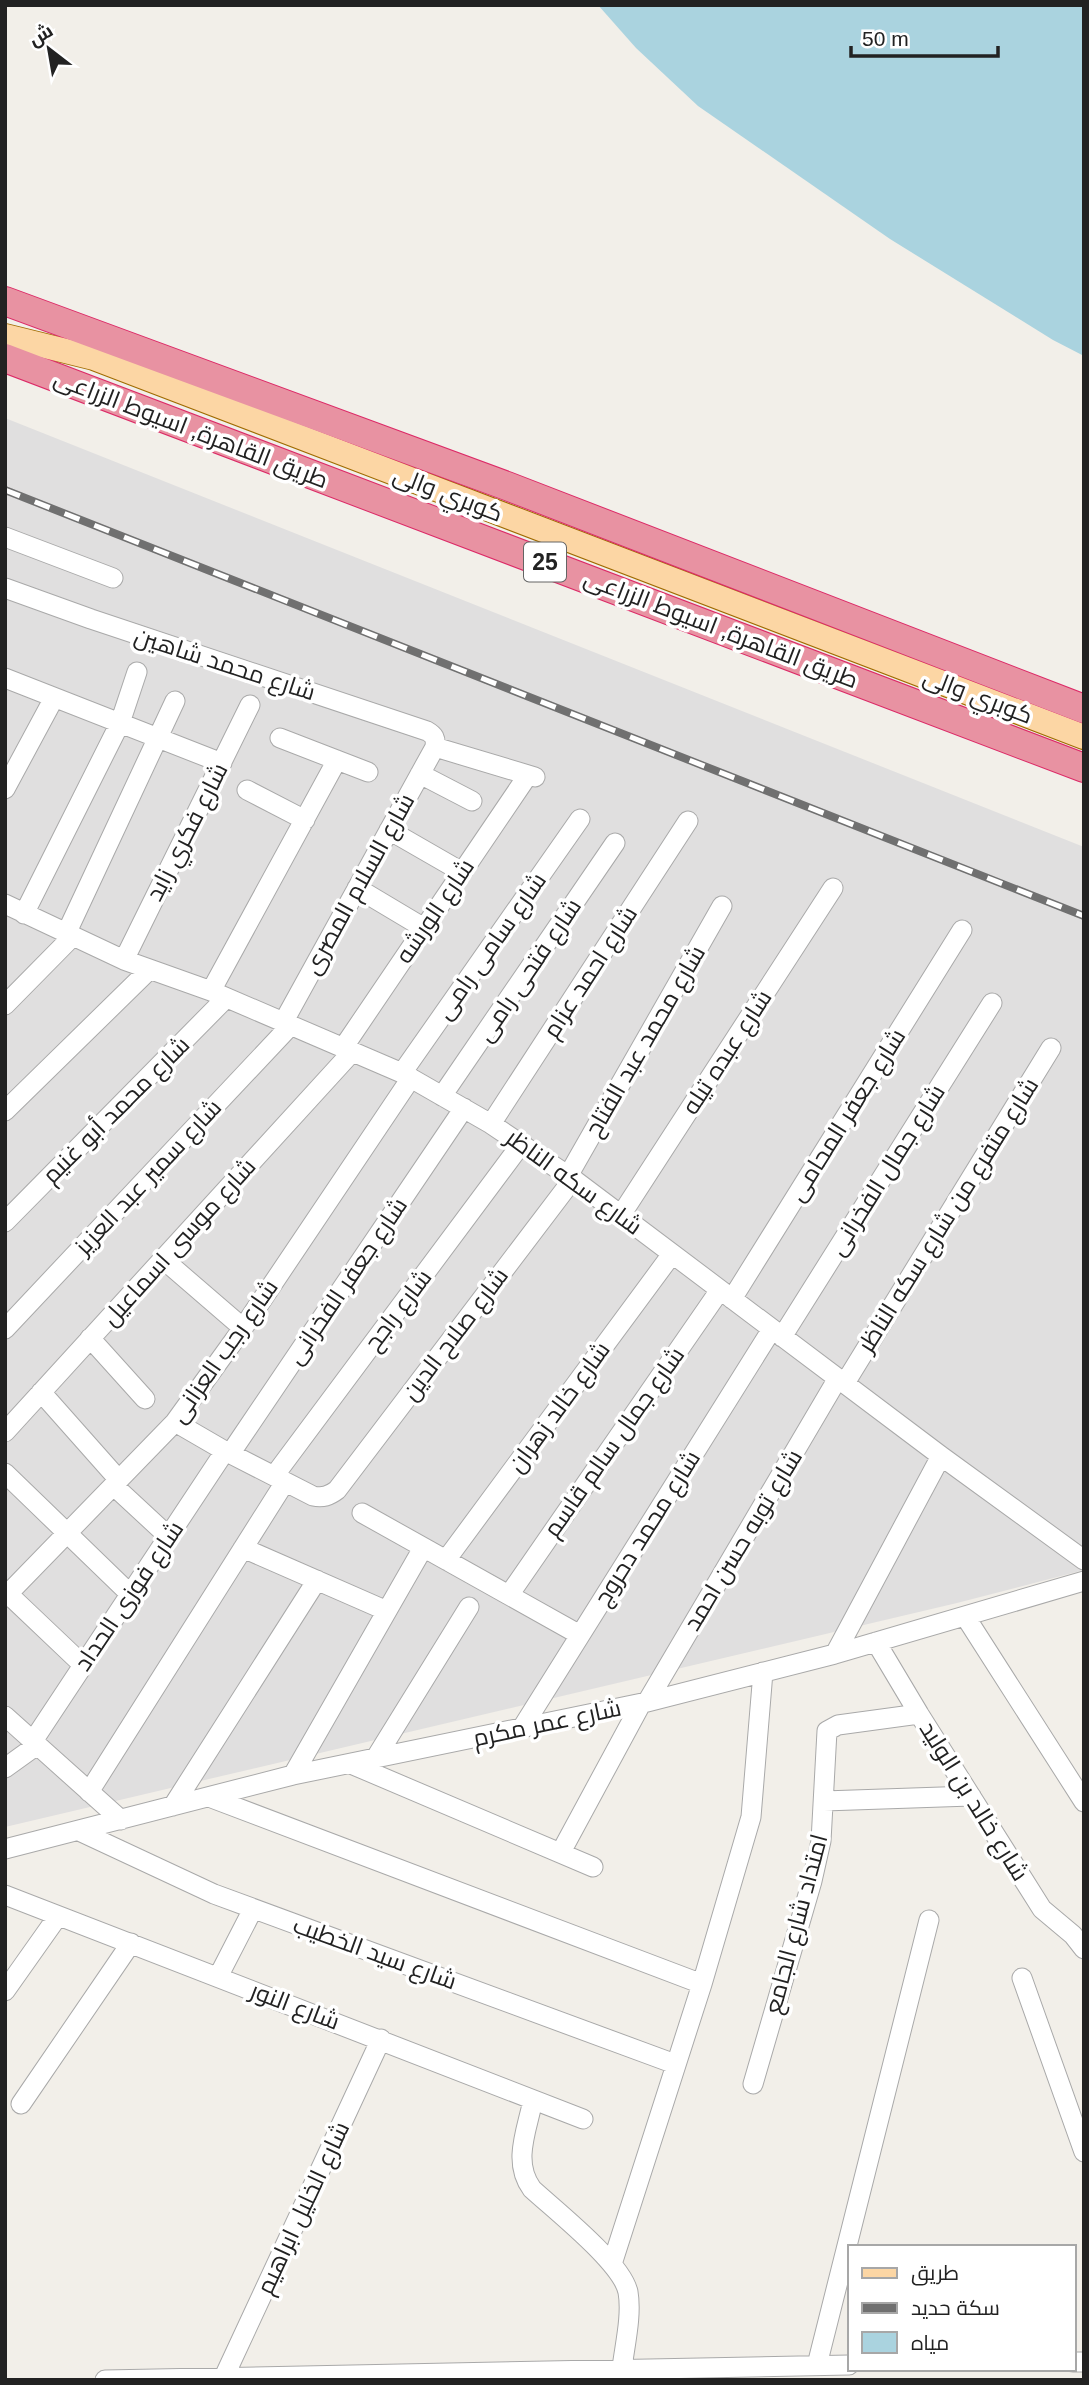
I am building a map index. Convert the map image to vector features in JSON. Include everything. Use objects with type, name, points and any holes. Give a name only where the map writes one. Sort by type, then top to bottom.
[{"type":"highway","name":"25","points":[[5,301],[622,530],[1084,709]]},
{"type":"highway","name":"طريق القاهرة, اسيوط الزراعى","points":[[5,358],[1084,768]]},
{"type":"main road","name":"كوبري والى","points":[[5,326],[98,345],[335,435],[622,530]]},
{"type":"main road","name":"كوبري والى","points":[[5,336],[94,358],[1084,737]]},
{"type":"street","points":[[5,537],[113,578]]},
{"type":"street","name":"شارع محمد شاهين","points":[[5,588],[91,620],[427,731],[436,740],[435,747]]},
{"type":"street","points":[[24,914],[120,723],[137,672]]},
{"type":"street","points":[[5,678],[222,763]]},
{"type":"street","points":[[5,789],[54,698]]},
{"type":"street","points":[[5,1005],[69,935],[175,701]]},
{"type":"street","name":"شارع فكري زايد","points":[[124,960],[250,705]]},
{"type":"street","points":[[280,738],[368,772]]},
{"type":"street","name":"شارع السلام المصرى","points":[[288,1023],[357,888],[435,747]]},
{"type":"street","name":"شارع الورشه","points":[[347,1050],[424,928],[532,776],[435,747]]},
{"type":"street","name":"شارع محمد أبو غنيم","points":[[5,1222],[219,995],[337,760]]},
{"type":"street","points":[[420,774],[472,801]]},
{"type":"street","points":[[247,790],[305,820]]},
{"type":"street","name":"شارع سامى رامى","points":[[406,1075],[580,819]]},
{"type":"street","name":"شارع احمد عزام","points":[[491,1124],[688,821]]},
{"type":"street","points":[[389,830],[462,872]]},
{"type":"street","name":"شارع فتحى رامى","points":[[442,1096],[615,844]]},
{"type":"street","points":[[357,888],[424,928]]},
{"type":"street","name":"شارع عبده تيله","points":[[621,1215],[833,888]]},
{"type":"street","name":"شارع سكه الناظر","points":[[5,904],[124,960],[288,1023],[406,1075],[491,1124],[571,1177],[941,1456],[1084,1560]]},
{"type":"street","name":"شارع محمد عبد الفتاح","points":[[571,1177],[722,906]]},
{"type":"street","name":"شارع جعفر المحامى","points":[[726,1294],[962,930]]},
{"type":"street","points":[[5,1111],[149,970]]},
{"type":"street","name":"شارع جمال الفخرانى","points":[[777,1333],[992,1003]]},
{"type":"street","name":"شارع سمير عبد العزيز","points":[[5,1329],[288,1023]]},
{"type":"street","name":"شارع متفرع من شارع سكه الناظر","points":[[841,1380],[1051,1048]]},
{"type":"street","name":"شارع موسى اسماعيل","points":[[5,1432],[163,1259],[347,1050]]},
{"type":"street","name":"شارع رجب العزانى","points":[[6,1594],[68,1534],[175,1422],[243,1328],[406,1075]]},
{"type":"street","name":"شارع جعفر الفخرانى","points":[[228,1452],[464,1108]]},
{"type":"street","name":"شارع راجح","points":[[89,1792],[243,1548],[280,1479],[522,1143]]},
{"type":"street","name":"شارع صلاح الدين","points":[[280,1479],[321,1498],[330,1496],[337,1490],[571,1177]]},
{"type":"street","name":"شارع خالد زهران","points":[[446,1560],[672,1254]]},
{"type":"street","points":[[163,1259],[243,1328]]},
{"type":"street","name":"شارع جمال سالم قاسم","points":[[509,1595],[726,1294]]},
{"type":"street","name":"شارع محمد دحروج","points":[[522,1728],[777,1333]]},
{"type":"street","points":[[90,1338],[145,1399]]},
{"type":"street","name":"شارع توبه حسن احمد","points":[[561,1852],[644,1703],[841,1380]]},
{"type":"street","points":[[41,1392],[117,1483],[168,1536]]},
{"type":"street","points":[[175,1422],[280,1479]]},
{"type":"street","name":"شارع فوزى الحداد","points":[[35,1743],[168,1536],[228,1452]]},
{"type":"street","points":[[835,1654],[941,1456]]},
{"type":"street","points":[[5,1473],[130,1594]]},
{"type":"street","points":[[362,1513],[580,1635]]},
{"type":"street","points":[[243,1548],[387,1611]]},
{"type":"street","points":[[293,1775],[423,1548]]},
{"type":"street","points":[[173,1806],[317,1580]]},
{"type":"street","name":"شارع عمر مكرم","points":[[5,1849],[293,1775],[644,1703],[835,1654],[1084,1581]]},
{"type":"street","points":[[6,1594],[83,1665]]},
{"type":"street","points":[[375,1759],[469,1607]]},
{"type":"street","points":[[965,1616],[1084,1802]]},
{"type":"street","name":"شارع خالد بن الوليد","points":[[876,1642],[1042,1909],[1073,1935],[1084,1949]]},
{"type":"street","points":[[612,2264],[702,1984],[751,1817],[763,1672]]},
{"type":"street","name":"امتداد شارع الجامع","points":[[752,2084],[812,1881],[821,1840],[825,1737],[832,1727],[919,1714]]},
{"type":"street","points":[[5,1716],[121,1820]]},
{"type":"street","points":[[5,1768],[35,1743]]},
{"type":"street","points":[[350,1763],[593,1867]]},
{"type":"street","points":[[824,1801],[971,1796]]},
{"type":"street","points":[[209,1797],[702,1984]]},
{"type":"street","name":"شارع سيد الخطيب","points":[[79,1831],[183,1881],[253,1909],[675,2064]]},
{"type":"street","name":"شارع النور","points":[[5,1895],[583,2119]]},
{"type":"street","points":[[218,1977],[253,1909]]},
{"type":"street","points":[[5,1991],[58,1916]]},
{"type":"street","points":[[817,2365],[929,1920]]},
{"type":"street","points":[[21,2104],[131,1943]]},
{"type":"street","points":[[1022,1978],[1084,2152]]},
{"type":"street","name":"شارع الخليل ابراهيم","points":[[224,2377],[381,2039]]},
{"type":"street","points":[[533,2100],[522,2153],[524,2179],[612,2264],[623,2278],[629,2305],[622,2368]]},
{"type":"street","points":[[105,2380],[390,2377],[622,2368],[848,2365]]},
{"type":"shaded area","points":[[5,418],[1084,847],[1084,1570],[957,1603],[5,1827]]},
{"type":"water","points":[[598,5],[1084,5],[1084,356],[1053,340],[890,239],[698,106],[636,48]]},
{"type":"railway","points":[[5,490],[1084,916]]}]
